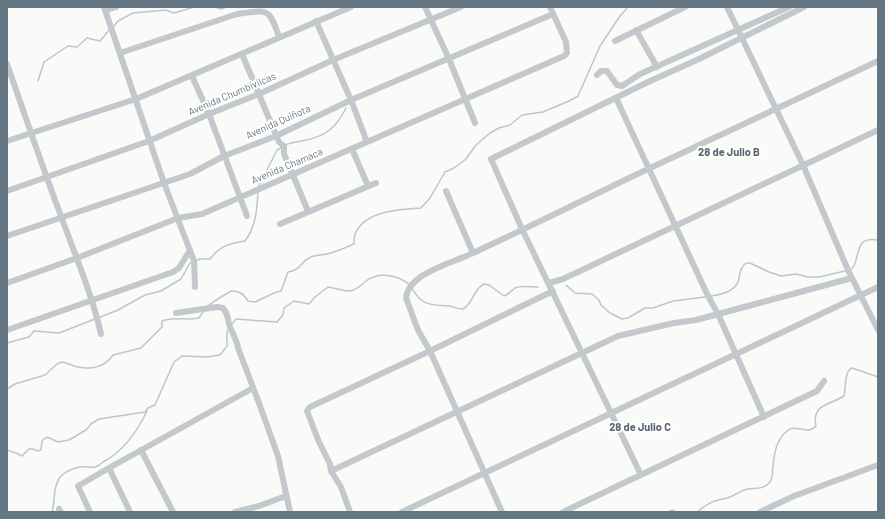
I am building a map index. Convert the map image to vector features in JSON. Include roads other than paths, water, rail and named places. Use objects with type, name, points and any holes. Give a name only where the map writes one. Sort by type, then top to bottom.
[{"type":"street","points":[[116,7],[104,9],[149,141],[194,261],[195,287]]},
{"type":"street","points":[[7,141],[136,100],[351,7]]},
{"type":"street","points":[[424,7],[466,99],[475,123]]},
{"type":"street","name":"Avenida Chumbivilcas","points":[[7,191],[149,141],[209,114],[259,94],[333,60],[461,7]]},
{"type":"street","points":[[550,7],[553,14]]},
{"type":"street","points":[[615,41],[685,7]]},
{"type":"street","points":[[727,7],[803,165],[852,278],[878,330]]},
{"type":"street","points":[[597,75],[601,71],[607,71],[617,85],[622,86],[640,74],[789,7]]},
{"type":"street","points":[[641,475],[522,229],[491,159],[804,7]]},
{"type":"street","points":[[120,53],[238,14],[258,11],[266,12],[273,18],[279,37]]},
{"type":"street","name":"Avenida Chamaca","points":[[7,283],[77,258],[178,218],[202,214],[564,56],[567,53],[566,42],[553,14]]},
{"type":"street","name":"Avenida Quiñota","points":[[7,236],[190,174],[224,156],[276,136],[351,100],[553,14]]},
{"type":"street","points":[[316,21],[351,100],[367,142]]},
{"type":"street","points":[[636,30],[656,67]]},
{"type":"street","points":[[242,54],[276,136],[279,142],[284,146],[284,154],[308,211]]},
{"type":"street","points":[[502,512],[430,351],[418,330],[406,298],[410,285],[422,275],[473,254],[522,229],[878,61]]},
{"type":"street","points":[[8,69],[46,177],[77,258],[101,334]]},
{"type":"street","points":[[192,76],[209,114],[247,216]]},
{"type":"street","points":[[616,98],[648,169],[718,314],[764,417]]},
{"type":"street","points":[[549,283],[563,279],[878,130]]},
{"type":"street","points":[[352,149],[368,186]]},
{"type":"street","points":[[280,224],[376,183]]},
{"type":"street","points":[[446,191],[473,254]]},
{"type":"street","points":[[7,330],[173,272],[179,268],[190,250]]},
{"type":"street","points":[[331,471],[618,336],[674,323],[696,320],[852,278]]},
{"type":"street","points":[[402,512],[878,287]]},
{"type":"street","points":[[350,512],[341,487],[331,471],[330,464],[319,442],[307,411],[310,406],[430,351],[553,291]]},
{"type":"street","points":[[176,313],[217,307],[223,308],[228,314],[230,326],[278,456],[290,512]]},
{"type":"street","points":[[563,512],[817,391],[824,381]]},
{"type":"street","points":[[90,512],[78,486],[254,388]]},
{"type":"street","points":[[141,450],[173,512]]},
{"type":"street","points":[[760,512],[794,496],[878,465]]},
{"type":"street","points":[[109,468],[130,512]]},
{"type":"street","points":[[235,512],[259,509],[286,496]]},
{"type":"waterway","points":[[113,27],[118,21],[133,13],[166,10],[174,13],[194,7]]},
{"type":"waterway","points":[[215,7],[221,9],[226,7]]},
{"type":"waterway","points":[[208,306],[231,291],[239,292],[243,294],[248,301],[255,302],[281,291],[288,272],[293,271],[311,257],[334,252],[354,244],[354,236],[361,225],[376,215],[394,210],[421,208],[430,198],[445,172],[454,168],[466,159],[476,145],[490,133],[499,128],[510,125],[522,115],[543,112],[578,96],[600,46],[620,16],[628,7]]},
{"type":"waterway","points":[[38,81],[44,62],[68,46],[77,47],[87,38],[100,41],[110,29]]},
{"type":"waterway","points":[[285,145],[326,133],[335,125],[346,108]]},
{"type":"waterway","points":[[259,186],[277,150],[282,147]]},
{"type":"waterway","points":[[195,261],[200,259],[210,259],[222,248],[234,243],[245,241],[254,224],[258,192]]},
{"type":"waterway","points":[[851,269],[854,266],[862,243],[871,239],[878,240]]},
{"type":"waterway","points":[[98,318],[118,310],[145,295],[161,291],[181,279],[192,262]]},
{"type":"waterway","points":[[711,296],[725,293],[735,287],[743,265],[746,263],[750,263],[781,276],[796,274],[808,277],[819,277],[845,271]]},
{"type":"waterway","points":[[232,324],[236,319],[277,322],[283,315],[284,308],[294,301],[309,304],[315,297],[328,287],[350,291],[377,276],[382,275],[394,277],[410,285]]},
{"type":"waterway","points":[[412,288],[419,298],[432,305],[450,306],[463,309],[467,306],[480,286],[484,284],[489,285],[504,296],[517,287],[538,287]]},
{"type":"waterway","points":[[566,285],[575,293],[592,294],[610,313],[622,319],[628,318],[645,308],[653,308],[673,301],[705,297]]},
{"type":"waterway","points":[[7,389],[15,384],[45,375],[57,364],[62,362],[76,367],[97,367],[102,365],[113,355],[141,348],[162,327],[162,321],[199,318],[203,312]]},
{"type":"waterway","points":[[7,343],[29,337],[34,331],[59,333],[95,319]]},
{"type":"waterway","points":[[7,450],[22,456],[29,449],[38,451],[41,450],[42,441],[47,437],[58,442],[69,440],[86,430],[91,424],[99,419],[145,412],[148,408],[155,405],[174,362],[182,356],[207,357],[220,355],[227,346],[227,332],[229,329]]},
{"type":"waterway","points":[[697,512],[715,501],[728,498],[747,489],[761,488],[767,485],[772,479],[775,452],[780,439],[790,429],[813,429],[816,426],[816,413],[819,409],[844,396],[846,377],[851,368],[878,377]]},
{"type":"waterway","points":[[52,512],[55,490],[60,477],[68,471],[77,468],[96,467],[111,458],[124,447],[139,426],[147,411]]},
{"type":"waterway","points":[[667,512],[673,510],[676,512]]},
{"type":"district","name":"28 de Julio B","points":[[729,152]]},
{"type":"district","name":"28 de Julio C","points":[[640,427]]}]
